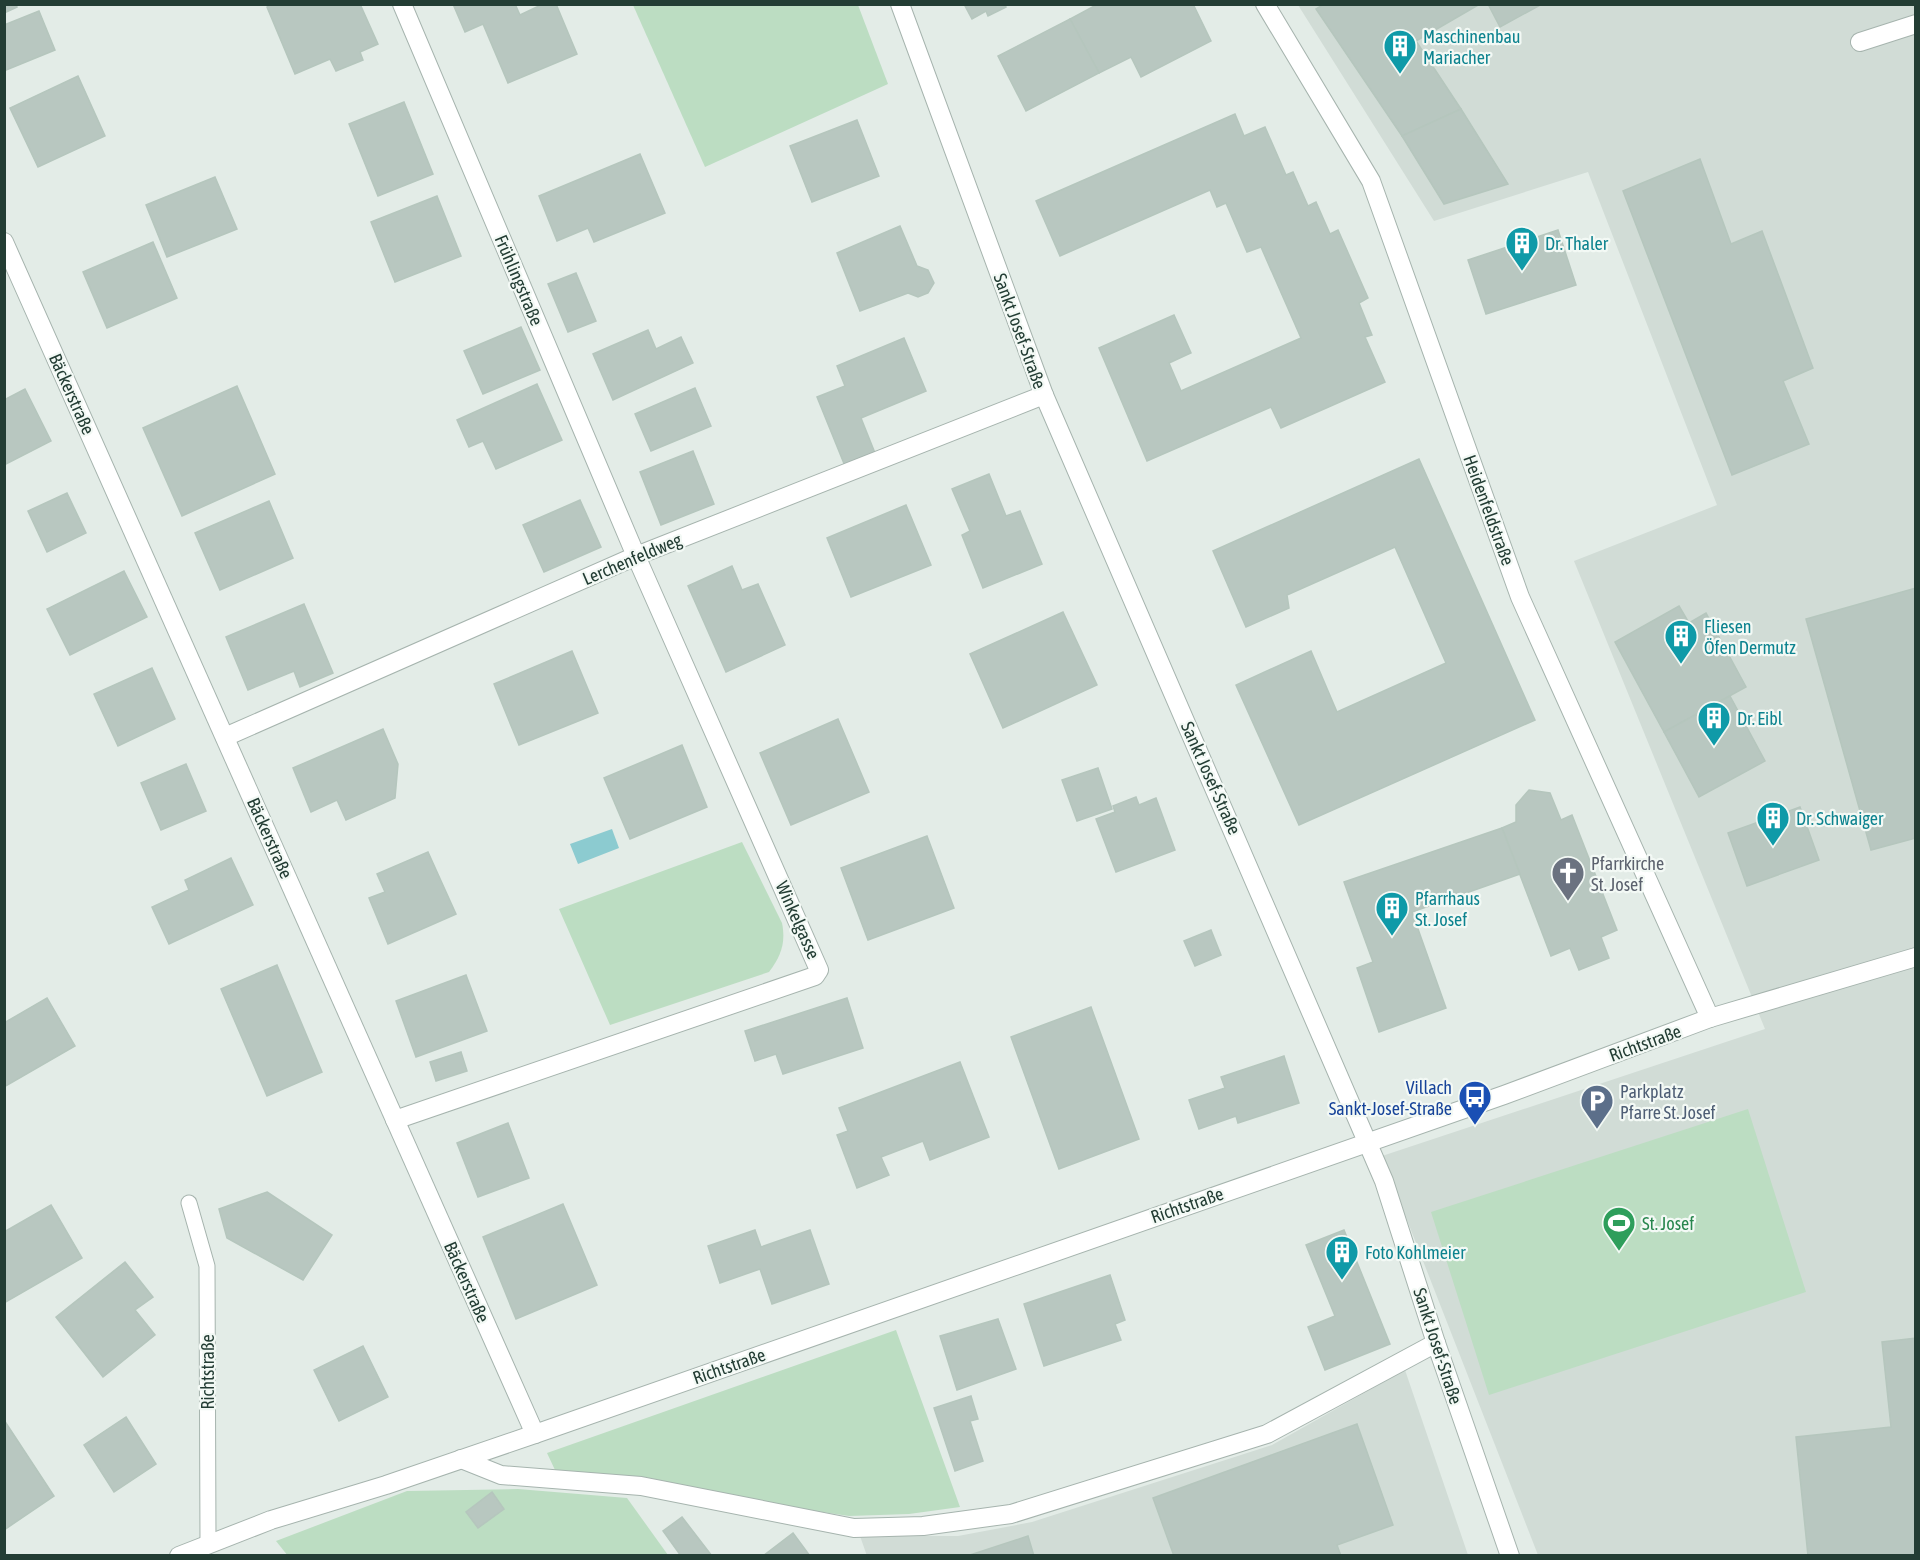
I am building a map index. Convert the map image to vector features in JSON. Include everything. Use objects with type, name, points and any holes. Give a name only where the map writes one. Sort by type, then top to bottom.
[{"type":"street","name":"Frühlingstraße","points":[[402,4],[636,556]]},
{"type":"street","name":"Sankt Josef-Straße","points":[[900,4],[1044,395],[1384,1181],[1436,1343],[1510,1556]]},
{"type":"street","name":"Heidenfeldstraße","points":[[1265,4],[1371,181],[1520,597],[1710,1018]]},
{"type":"street","points":[[1860,42],[1916,24]]},
{"type":"street","name":"Bäckerstraße","points":[[4,242],[535,1434]]},
{"type":"street","name":"Lerchenfeldweg","points":[[225,737],[636,556],[1044,395]]},
{"type":"street","name":"Winkelgasse","points":[[395,1120],[815,976],[819,972],[819,967],[636,556]]},
{"type":"street","name":"Richtstraße","points":[[179,1556],[271,1520],[386,1485],[535,1434],[1504,1095],[1710,1018],[1916,957]]},
{"type":"street","points":[[461,1459],[501,1476],[641,1486],[854,1528],[923,1526],[1011,1514],[1267,1434],[1436,1343]]},
{"type":"lane","name":"Richtstraße","points":[[189,1203],[207,1266],[208,1543]]},
{"type":"shaded area","points":[[1298,5],[1915,5],[1915,1555],[1538,1555],[1382,1156],[1765,1029],[1574,561],[1717,505],[1588,172],[1434,221]]},
{"type":"shaded area","points":[[1405,1370],[1468,1555],[867,1556],[860,1536],[958,1536],[1032,1522],[1272,1445]]},
{"type":"green space","points":[[633,5],[858,5],[888,84],[705,167]]},
{"type":"green space","points":[[742,842],[782,923],[782,949],[769,972],[610,1025],[559,909]]},
{"type":"green space","name":"St. Josef","points":[[1748,1109],[1806,1292],[1489,1395],[1431,1212]]},
{"type":"green space","points":[[896,1330],[960,1507],[909,1514],[849,1516],[775,1505],[650,1478],[555,1470],[547,1453]]},
{"type":"green space","points":[[518,1489],[627,1498],[668,1555],[288,1556],[276,1541],[407,1491]]},
{"type":"water","points":[[612,829],[619,848],[578,864],[570,844]]},
{"type":"building","points":[[4,4],[16,4],[17,7],[4,13]]},
{"type":"building","points":[[272,4],[360,4],[378,44],[360,52],[363,60],[336,71],[330,59],[295,74],[267,7]]},
{"type":"building","points":[[453,4],[515,4],[520,15],[543,4],[556,4],[577,54],[508,83],[483,24],[465,32]]},
{"type":"building","points":[[964,4],[1005,4],[1006,7],[988,16],[986,11],[972,19]]},
{"type":"building","points":[[1098,4],[1193,4],[1211,41],[1141,77],[1131,57],[1099,73],[1070,19]]},
{"type":"building","name":"Maschinenbau Mariacher","points":[[1324,4],[1480,4],[1416,41],[1461,109],[1402,136],[1316,9]]},
{"type":"building","name":"Maschinenbau Mariacher","points":[[1488,4],[1542,4],[1500,27]]},
{"type":"building","points":[[39,11],[55,50],[4,71],[4,25]]},
{"type":"building","points":[[1070,19],[1099,73],[1026,111],[998,56]]},
{"type":"building","points":[[78,76],[105,136],[38,167],[10,108]]},
{"type":"building","points":[[404,102],[433,174],[378,196],[349,124]]},
{"type":"building","points":[[1461,109],[1508,184],[1444,204],[1402,136]]},
{"type":"building","points":[[1235,114],[1244,136],[1265,127],[1286,175],[1293,172],[1308,206],[1316,202],[1330,234],[1338,230],[1368,298],[1359,303],[1372,335],[1365,337],[1385,382],[1281,428],[1271,407],[1147,461],[1099,348],[1174,315],[1191,353],[1169,363],[1181,391],[1301,338],[1261,247],[1247,252],[1226,203],[1217,207],[1210,190],[1060,256],[1036,201]]},
{"type":"building","points":[[857,120],[879,176],[812,202],[790,146]]},
{"type":"building","points":[[640,154],[665,213],[594,242],[588,228],[557,241],[539,196]]},
{"type":"building","points":[[1700,159],[1731,244],[1762,231],[1813,368],[1783,381],[1809,444],[1732,475],[1623,191]]},
{"type":"building","points":[[215,177],[237,229],[167,257],[146,205]]},
{"type":"building","points":[[437,196],[461,256],[395,282],[371,222]]},
{"type":"building","points":[[900,226],[917,266],[928,270],[934,283],[928,293],[918,297],[908,293],[860,311],[837,253]]},
{"type":"building","name":"Dr. Thaler","points":[[1558,230],[1576,285],[1486,314],[1468,260]]},
{"type":"building","points":[[153,242],[177,298],[107,328],[83,272]]},
{"type":"building","points":[[576,273],[596,321],[568,332],[548,284]]},
{"type":"building","points":[[521,327],[540,370],[483,394],[464,351]]},
{"type":"building","points":[[648,330],[656,349],[681,337],[693,363],[613,400],[593,354]]},
{"type":"building","points":[[904,338],[926,391],[861,418],[875,453],[845,466],[817,397],[845,386],[837,366]]},
{"type":"building","points":[[537,384],[562,440],[496,469],[483,441],[469,447],[457,420]]},
{"type":"building","points":[[237,386],[275,474],[182,516],[143,428]]},
{"type":"building","points":[[695,388],[711,426],[651,451],[635,414]]},
{"type":"building","points":[[25,389],[51,441],[4,465],[4,400]]},
{"type":"building","points":[[693,451],[714,504],[661,525],[640,472]]},
{"type":"building","points":[[1419,459],[1535,720],[1299,825],[1236,685],[1311,651],[1337,712],[1446,663],[1395,547],[1287,595],[1289,608],[1246,627],[1213,551]]},
{"type":"building","points":[[989,474],[1006,516],[1020,511],[1042,564],[983,588],[962,535],[970,531],[952,489]]},
{"type":"building","points":[[67,493],[86,533],[47,552],[28,511]]},
{"type":"building","points":[[580,500],[601,547],[544,572],[523,525]]},
{"type":"building","points":[[269,501],[293,558],[220,590],[195,533]]},
{"type":"building","points":[[906,505],[931,565],[851,597],[827,538]]},
{"type":"building","points":[[732,566],[742,590],[758,584],[785,645],[726,672],[688,586]]},
{"type":"building","points":[[124,571],[147,617],[70,655],[47,609]]},
{"type":"building","points":[[1916,588],[1916,838],[1871,850],[1806,619]]},
{"type":"building","points":[[304,604],[333,673],[300,687],[294,671],[248,690],[226,637]]},
{"type":"building","name":"Fliesen Öfen Dermutz","points":[[1679,606],[1689,623],[1706,613],[1746,687],[1664,732],[1615,642]]},
{"type":"building","points":[[1063,612],[1097,685],[1003,728],[970,654]]},
{"type":"building","points":[[572,651],[598,713],[519,745],[494,684]]},
{"type":"building","points":[[152,668],[175,719],[118,746],[94,694]]},
{"type":"building","name":"Dr. Eibl","points":[[1730,696],[1765,761],[1699,797],[1664,732]]},
{"type":"building","points":[[838,719],[869,792],[791,825],[760,753]]},
{"type":"building","points":[[383,729],[398,764],[395,798],[346,820],[337,800],[311,812],[293,768]]},
{"type":"building","points":[[682,745],[707,807],[630,839],[604,778]]},
{"type":"building","points":[[186,764],[206,811],[161,830],[141,783]]},
{"type":"building","points":[[1098,768],[1112,809],[1077,821],[1062,780]]},
{"type":"building","name":"Pfarrkirche St. Josef","points":[[1529,790],[1550,793],[1561,820],[1572,815],[1617,930],[1601,937],[1609,958],[1579,970],[1570,948],[1551,956],[1502,828],[1516,822],[1516,805]]},
{"type":"building","points":[[1136,797],[1139,805],[1156,798],[1175,850],[1116,872],[1096,819],[1115,812],[1113,806]]},
{"type":"building","name":"Dr. Schwaiger","points":[[1800,807],[1819,860],[1747,886],[1728,833]]},
{"type":"building","name":"Pfarrhaus St. Josef","points":[[1502,828],[1520,874],[1412,912],[1446,1008],[1379,1032],[1357,968],[1373,962],[1344,882]]},
{"type":"building","points":[[927,836],[954,908],[868,940],[841,868]]},
{"type":"building","points":[[428,852],[456,914],[388,944],[369,898],[385,892],[377,874]]},
{"type":"building","points":[[231,858],[253,905],[169,944],[152,907],[189,890],[185,880]]},
{"type":"building","points":[[1211,930],[1221,955],[1195,966],[1184,941]]},
{"type":"building","points":[[277,965],[322,1072],[267,1096],[221,989]]},
{"type":"building","points":[[466,975],[487,1031],[416,1057],[396,1001]]},
{"type":"building","points":[[47,998],[75,1046],[4,1087],[4,1023]]},
{"type":"building","points":[[847,998],[863,1048],[783,1074],[776,1054],[755,1061],[745,1031]]},
{"type":"building","points":[[1091,1007],[1139,1139],[1059,1169],[1011,1037]]},
{"type":"building","points":[[461,1052],[467,1071],[436,1081],[430,1062]]},
{"type":"building","points":[[1284,1056],[1299,1103],[1238,1123],[1236,1116],[1199,1129],[1189,1100],[1225,1088],[1221,1077]]},
{"type":"building","points":[[960,1062],[989,1137],[930,1160],[923,1141],[881,1157],[889,1175],[857,1188],[837,1135],[848,1131],[839,1108]]},
{"type":"building","points":[[508,1123],[529,1178],[478,1197],[457,1143]]},
{"type":"building","points":[[267,1192],[332,1235],[303,1280],[227,1238],[219,1209]]},
{"type":"building","points":[[563,1204],[597,1285],[516,1319],[483,1237]]},
{"type":"building","points":[[51,1205],[82,1258],[4,1303],[4,1232]]},
{"type":"building","points":[[755,1230],[761,1247],[810,1230],[829,1284],[772,1304],[760,1269],[720,1283],[708,1246]]},
{"type":"building","name":"Foto Kohlmeier","points":[[1344,1230],[1390,1344],[1325,1370],[1308,1327],[1335,1316],[1306,1245]]},
{"type":"building","points":[[125,1262],[153,1297],[135,1310],[155,1335],[103,1377],[56,1317]]},
{"type":"building","points":[[1110,1275],[1125,1320],[1115,1324],[1121,1340],[1044,1366],[1024,1304]]},
{"type":"building","points":[[998,1319],[1016,1369],[957,1390],[940,1336]]},
{"type":"building","points":[[1916,1338],[1916,1556],[1808,1556],[1796,1437],[1891,1427],[1882,1342]]},
{"type":"building","points":[[363,1346],[388,1397],[339,1421],[314,1370]]},
{"type":"building","points":[[971,1396],[978,1419],[970,1421],[983,1461],[955,1471],[934,1408]]},
{"type":"building","points":[[126,1417],[156,1464],[114,1492],[84,1445]]},
{"type":"building","points":[[4,1420],[54,1496],[4,1530]]},
{"type":"building","points":[[1357,1424],[1393,1525],[1337,1545],[1341,1556],[1174,1556],[1153,1498]]},
{"type":"building","points":[[492,1492],[504,1509],[478,1528],[466,1512]]},
{"type":"building","points":[[682,1517],[712,1556],[681,1556],[663,1531]]},
{"type":"building","points":[[793,1533],[810,1556],[763,1556]]},
{"type":"building","points":[[1028,1536],[1034,1556],[967,1556]]},
{"type":"place","name":"Maschinenbau Mariacher","points":[[1400,75]]},
{"type":"place","name":"Dr. Thaler","points":[[1522,272]]},
{"type":"place","name":"Fliesen Öfen Dermutz","points":[[1681,665]]},
{"type":"place","name":"Dr. Eibl","points":[[1714,747]]},
{"type":"place","name":"Dr. Schwaiger","points":[[1773,847]]},
{"type":"place","name":"Pfarrkirche St. Josef","points":[[1568,902]]},
{"type":"place","name":"Pfarrhaus St. Josef","points":[[1392,937]]},
{"type":"place","name":"Villach Sankt-Josef-Straße","points":[[1475,1126]]},
{"type":"place","name":"Parkplatz Pfarre St. Josef","points":[[1597,1130]]},
{"type":"place","name":"St. Josef","points":[[1619,1252]]},
{"type":"place","name":"Foto Kohlmeier","points":[[1342,1281]]}]
